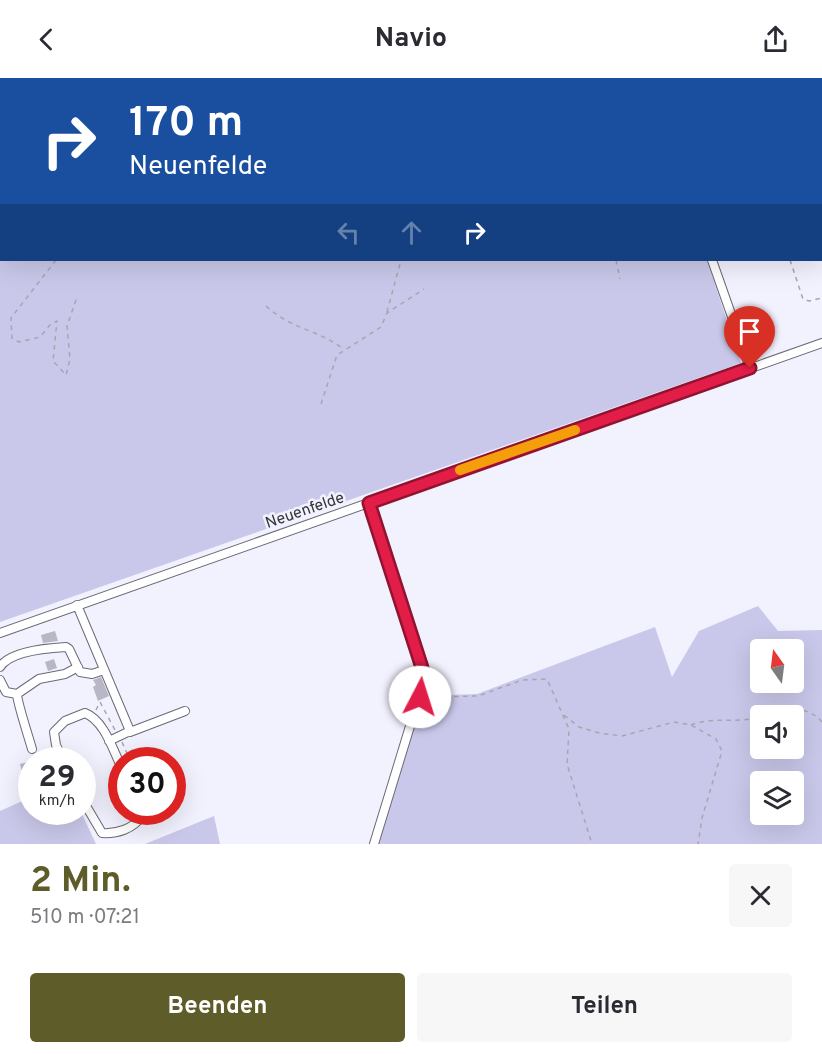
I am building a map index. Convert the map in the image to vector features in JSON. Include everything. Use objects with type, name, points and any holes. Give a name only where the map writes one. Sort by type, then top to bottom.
[{"type":"street","points":[[712,261],[750,368]]},
{"type":"street","name":"Neuenfelde","points":[[0,633],[822,343]]},
{"type":"street","points":[[369,503],[425,677],[374,844]]},
{"type":"street","points":[[77,605],[121,705],[130,732]]},
{"type":"street","points":[[0,664],[33,651],[66,647],[84,674],[104,670]]},
{"type":"street","points":[[0,680],[6,692],[17,694],[39,679],[65,674],[78,667]]},
{"type":"street","points":[[17,694],[17,701],[25,719],[32,747]]},
{"type":"street","points":[[109,741],[185,711]]},
{"type":"street","points":[[58,747],[54,738],[58,726],[85,713],[95,718],[112,747]]},
{"type":"street","points":[[96,823],[102,833],[113,834],[136,825]]},
{"type":"path","points":[[55,261],[11,318],[12,338],[20,342],[40,336],[57,321],[53,361],[66,375],[70,359],[67,326],[77,297]]},
{"type":"path","points":[[321,404],[337,355],[381,327],[401,261]]},
{"type":"path","points":[[616,261],[620,279]]},
{"type":"path","points":[[790,261],[803,299],[822,298]]},
{"type":"path","points":[[387,313],[424,289]]},
{"type":"path","points":[[266,306],[281,320],[323,337],[344,350]]},
{"type":"path","points":[[420,697],[478,696],[522,680],[547,679],[564,715],[579,727],[622,736],[674,722],[691,725],[716,739],[722,752],[702,818],[698,844]]},
{"type":"path","points":[[101,727],[103,724],[96,711],[100,702],[124,747]]},
{"type":"path","points":[[559,703],[569,729],[567,764],[592,844]]},
{"type":"path","points":[[804,710],[814,713],[822,722]]},
{"type":"path","points":[[691,725],[708,718],[739,722],[750,719]]},
{"type":"shaded area","points":[[0,261],[707,261],[741,363],[0,622]]},
{"type":"shaded area","points":[[758,606],[778,631],[822,630],[822,844],[377,844],[420,696],[477,694],[655,627],[672,677],[699,631]]},
{"type":"shaded area","points":[[18,803],[18,825],[87,825],[96,844],[0,844],[0,811]]},
{"type":"shaded area","points":[[214,816],[220,844],[145,844]]},
{"type":"building","points":[[55,631],[58,641],[43,643],[41,635]]},
{"type":"building","points":[[54,659],[57,668],[48,671],[45,662]]},
{"type":"building","points":[[101,677],[109,696],[98,701],[93,680]]},
{"type":"slow traffic","points":[[460,470],[575,430]]},
{"type":"route","points":[[420,697],[425,677],[369,503],[750,368]]}]
